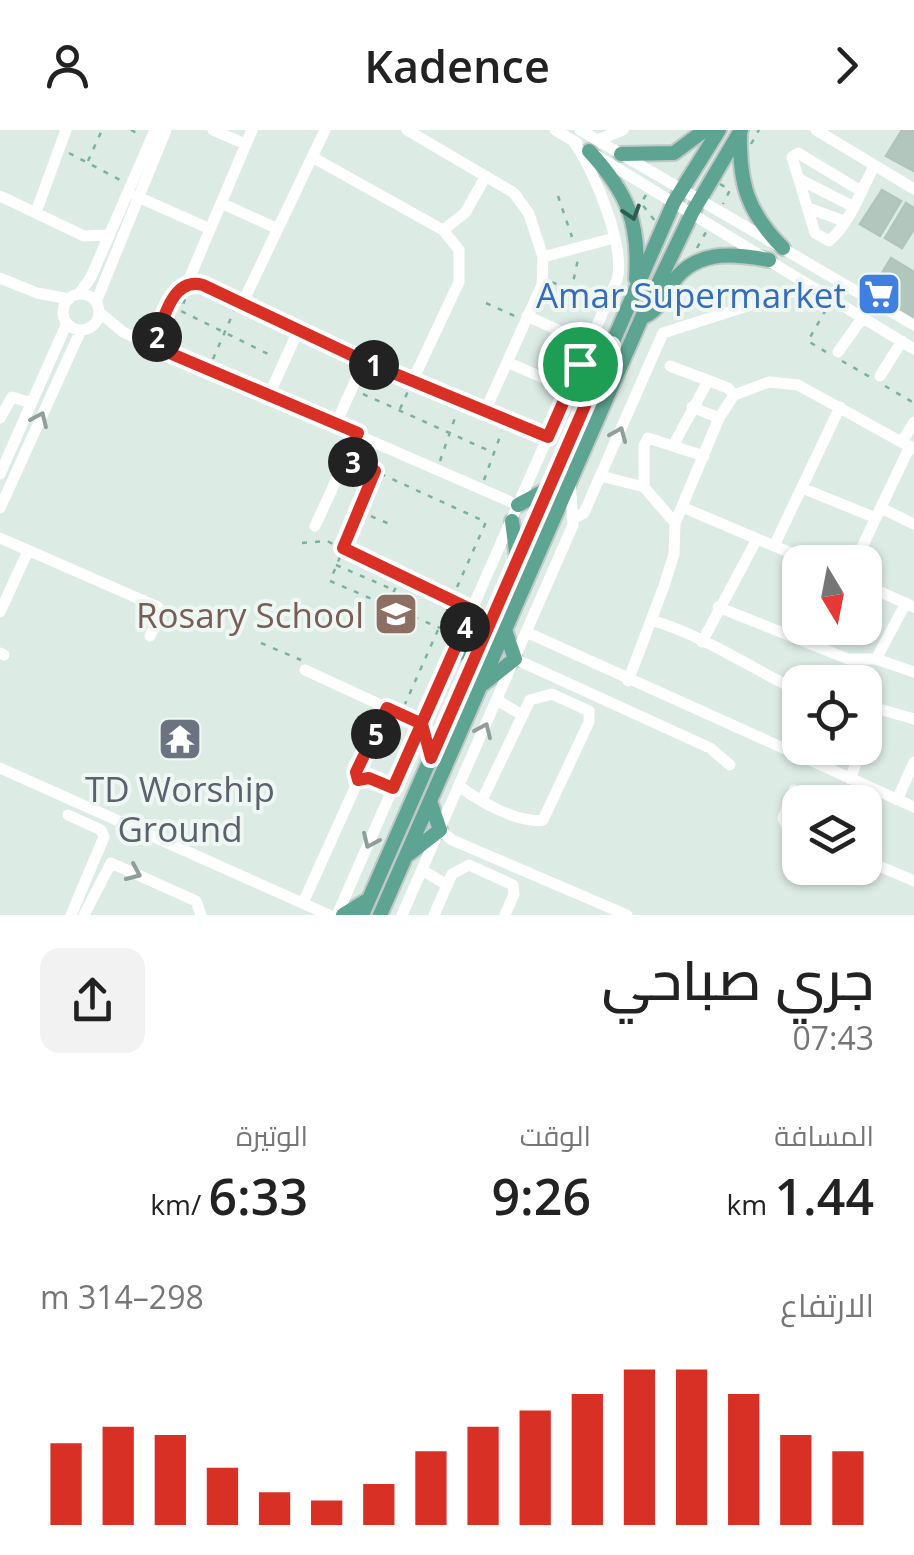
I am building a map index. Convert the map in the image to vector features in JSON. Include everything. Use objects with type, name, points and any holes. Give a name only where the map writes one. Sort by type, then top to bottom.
[{"type":"main road","points":[[621,154],[674,153],[705,130]]},
{"type":"main road","points":[[362,915],[635,289],[678,196],[719,130]]},
{"type":"main road","points":[[381,914],[642,317],[696,207],[741,131]]},
{"type":"main road","points":[[741,131],[740,176],[746,199],[757,220],[783,248]]},
{"type":"main road","points":[[593,145],[633,211],[638,245],[635,289]]},
{"type":"main road","points":[[642,317],[656,309],[678,275],[702,259],[730,254],[769,260]]},
{"type":"main road","points":[[580,364],[611,346]]},
{"type":"main road","points":[[518,505],[548,489]]},
{"type":"main road","points":[[512,520],[517,563]]},
{"type":"main road","points":[[482,685],[514,659],[506,632]]},
{"type":"main road","points":[[451,658],[483,639]]},
{"type":"main road","points":[[422,724],[431,758]]},
{"type":"main road","points":[[405,858],[440,830],[430,801]]},
{"type":"main road","points":[[340,915],[370,897]]},
{"type":"street","points":[[36,212],[66,130]]},
{"type":"street","points":[[0,474],[4,452],[32,403],[74,297],[98,260],[166,130]]},
{"type":"street","points":[[213,130],[246,144]]},
{"type":"street","points":[[153,346],[177,290],[189,283],[252,130]]},
{"type":"street","points":[[240,304],[325,130]]},
{"type":"street","points":[[407,130],[430,136],[514,193],[525,206],[543,257],[544,278],[486,411]]},
{"type":"street","points":[[555,130],[577,136],[678,196],[769,260],[914,348]]},
{"type":"street","points":[[593,145],[623,130]]},
{"type":"street","points":[[816,130],[914,188]]},
{"type":"street","points":[[0,508],[97,307],[152,135]]},
{"type":"street","points":[[340,915],[620,266],[614,238],[577,136]]},
{"type":"street","points":[[593,145],[621,154],[678,196]]},
{"type":"street","points":[[860,191],[798,153],[792,158],[818,238],[834,238],[874,166]]},
{"type":"street","points":[[312,157],[443,230],[459,250],[462,274],[412,382]]},
{"type":"street","points":[[443,230],[465,213],[486,176]]},
{"type":"street","points":[[799,179],[852,206]]},
{"type":"street","points":[[133,190],[210,229]]},
{"type":"street","points":[[0,196],[84,236],[109,235]]},
{"type":"street","points":[[221,203],[278,229]]},
{"type":"street","points":[[696,207],[783,248],[914,326]]},
{"type":"street","points":[[808,208],[844,221]]},
{"type":"street","points":[[84,236],[98,260]]},
{"type":"street","points":[[543,257],[614,238]]},
{"type":"street","points":[[0,278],[36,294],[66,321],[84,329],[123,332]]},
{"type":"street","points":[[189,283],[412,382],[548,437]]},
{"type":"street","points":[[574,518],[584,514],[663,333],[810,286]]},
{"type":"street","points":[[36,294],[74,297],[97,307],[123,332],[518,505]]},
{"type":"street","points":[[838,352],[863,317]]},
{"type":"street","points":[[526,319],[589,344]]},
{"type":"street","points":[[270,396],[298,331]]},
{"type":"street","points":[[880,376],[902,341]]},
{"type":"street","points":[[336,424],[364,361]]},
{"type":"street","points":[[507,362],[569,389]]},
{"type":"street","points":[[670,366],[734,396]]},
{"type":"street","points":[[674,444],[708,381]]},
{"type":"street","points":[[628,681],[674,554],[676,523],[719,418],[734,396],[779,382],[798,385],[909,446]]},
{"type":"street","points":[[0,418],[12,397],[32,403]]},
{"type":"street","points":[[692,407],[719,418]]},
{"type":"street","points":[[774,546],[840,408]]},
{"type":"street","points":[[863,545],[909,446],[914,422]]},
{"type":"street","points":[[315,526],[358,433]]},
{"type":"street","points":[[644,487],[644,446],[648,438],[704,456]]},
{"type":"street","points":[[601,476],[644,487],[676,523]]},
{"type":"street","points":[[402,915],[574,518],[570,477]]},
{"type":"street","points":[[802,488],[914,524]]},
{"type":"street","points":[[682,507],[782,549]]},
{"type":"street","points":[[0,538],[158,607],[161,613],[150,636]]},
{"type":"street","points":[[702,642],[756,539]]},
{"type":"street","points":[[0,612],[28,551]]},
{"type":"street","points":[[876,659],[910,605],[882,593]]},
{"type":"street","points":[[718,607],[848,659],[876,659],[914,672]]},
{"type":"street","points":[[651,620],[685,630],[782,683]]},
{"type":"street","points":[[526,632],[914,808]]},
{"type":"street","points":[[514,659],[710,748],[730,765]]},
{"type":"street","points":[[309,668],[422,724]]},
{"type":"street","points":[[459,786],[482,800],[532,821],[548,816],[590,719],[587,708],[548,694],[534,697],[522,714],[482,800]]},
{"type":"street","points":[[497,700],[522,714]]},
{"type":"street","points":[[303,904],[392,706]]},
{"type":"street","points":[[882,710],[914,719]]},
{"type":"street","points":[[897,800],[914,762]]},
{"type":"street","points":[[850,779],[855,765]]},
{"type":"street","points":[[0,768],[329,915]]},
{"type":"street","points":[[363,776],[393,788]]},
{"type":"street","points":[[68,815],[104,834],[71,915]]},
{"type":"street","points":[[440,830],[452,840],[626,915]]},
{"type":"street","points":[[84,915],[111,863],[196,900],[202,915]]},
{"type":"street","points":[[434,915],[457,868],[468,864],[508,880],[514,894],[505,915]]},
{"type":"street","points":[[882,867],[914,881]]},
{"type":"street","points":[[422,870],[447,885]]},
{"type":"path","points":[[87,162],[102,130]]},
{"type":"path","points":[[131,130],[152,135]]},
{"type":"path","points":[[60,148],[133,190]]},
{"type":"path","points":[[544,278],[605,308]]},
{"type":"path","points":[[189,283],[181,311],[284,362]]},
{"type":"path","points":[[832,299],[808,342],[914,403]]},
{"type":"path","points":[[486,303],[526,319]]},
{"type":"path","points":[[209,370],[240,304]]},
{"type":"path","points":[[399,410],[412,382]]},
{"type":"path","points":[[352,389],[494,453]]},
{"type":"path","points":[[438,467],[461,402]]},
{"type":"path","points":[[481,489],[506,420]]},
{"type":"path","points":[[346,458],[486,522],[409,701],[392,706]]},
{"type":"path","points":[[375,471],[330,581],[441,628]]},
{"type":"path","points":[[359,511],[394,526]]},
{"type":"path","points":[[302,543],[326,541],[472,610]]},
{"type":"path","points":[[336,566],[394,590]]},
{"type":"path","points":[[387,606],[401,576]]},
{"type":"path","points":[[262,643],[309,668]]},
{"type":"building","points":[[902,130],[914,130],[914,171],[886,156]]},
{"type":"building","points":[[882,190],[901,201],[880,236],[860,224]]},
{"type":"building","points":[[906,203],[914,208],[914,229],[902,248],[885,238]]},
{"type":"building","points":[[891,258],[914,272],[914,319],[870,293]]},
{"type":"place","name":"Amar Supermarket","points":[[879,294]]},
{"type":"place","name":"Rosary School","points":[[396,614]]},
{"type":"place","name":"TD Worship Ground","points":[[180,739]]},
{"type":"route","points":[[580,364],[548,437],[364,361],[197,282],[177,290],[153,346],[358,433],[346,458],[375,471],[343,548],[472,610],[462,634],[422,724],[393,788],[369,778],[361,782],[356,772],[362,768],[387,708],[422,724],[431,758],[611,346],[580,364]]}]
